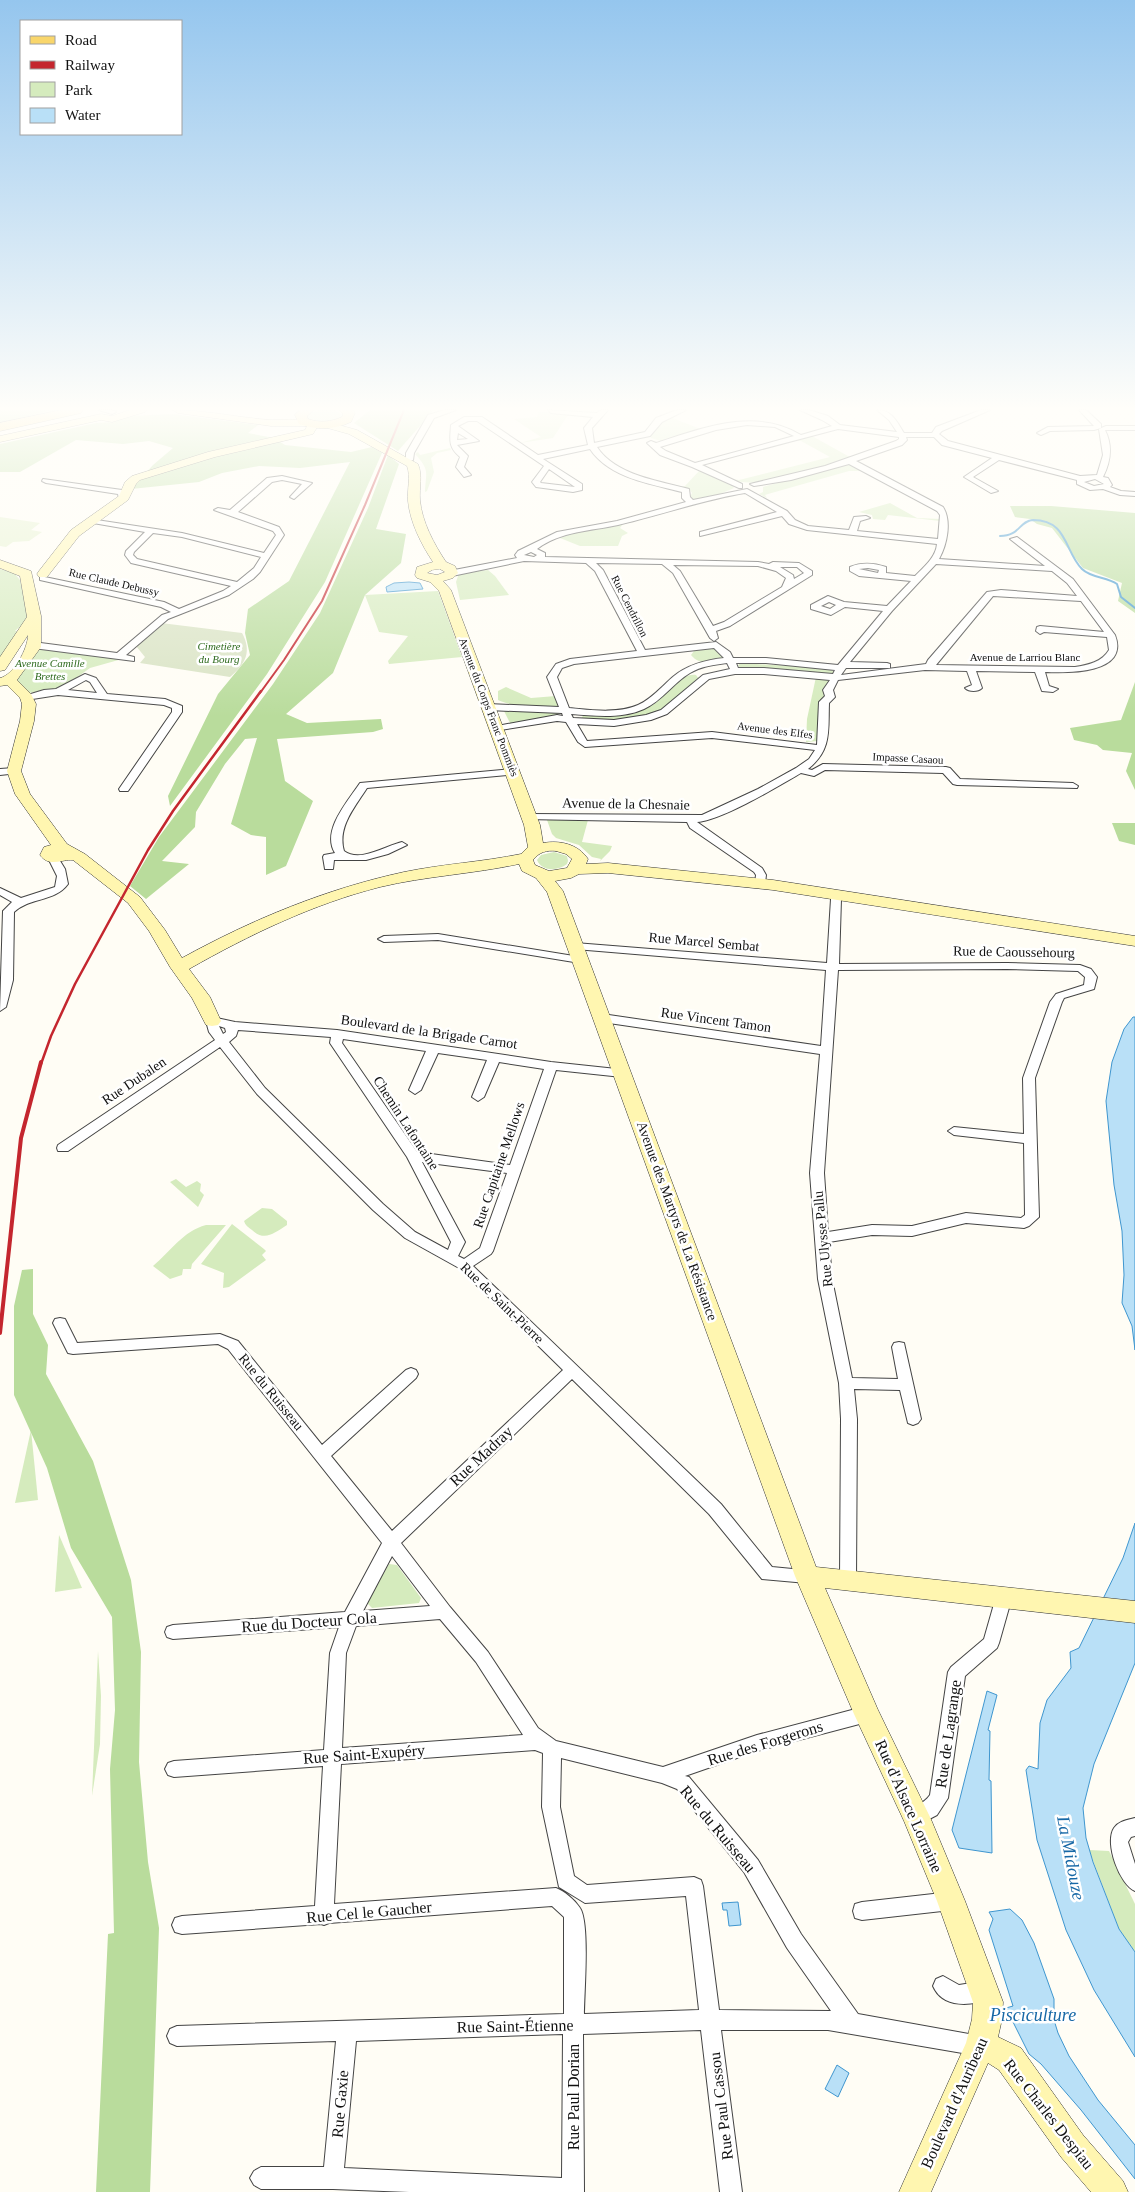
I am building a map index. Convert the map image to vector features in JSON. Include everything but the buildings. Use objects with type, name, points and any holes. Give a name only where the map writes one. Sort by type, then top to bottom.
[{"type":"main road","name":"Avenue du Corps Franc Pommiès","points":[[418,512],[441,571],[488,707]]},
{"type":"main road","points":[[0,564],[37,577]]},
{"type":"main road","points":[[0,667],[16,646]]},
{"type":"main road","points":[[852,1579],[1055,1603]]},
{"type":"street","points":[[11,686],[35,639],[34,615],[37,577],[75,533],[104,512]]},
{"type":"street","points":[[119,656],[166,617],[226,594],[254,574],[280,532],[226,512]]},
{"type":"street","points":[[537,554],[541,542],[565,532],[616,523],[657,512]]},
{"type":"street","points":[[704,534],[784,513],[792,522],[807,528],[941,545],[944,516],[942,512]]},
{"type":"street","points":[[852,533],[857,519],[866,518]]},
{"type":"street","points":[[92,521],[212,541],[266,556]]},
{"type":"street","points":[[151,530],[130,551],[129,555],[134,561],[239,585]]},
{"type":"street","points":[[1014,540],[1070,581],[1111,634]]},
{"type":"street","name":"Avenue des Elfes","points":[[568,715],[582,742],[585,744],[712,735],[821,748],[824,702],[830,697],[828,691],[835,677],[889,609],[934,561],[941,545]]},
{"type":"street","points":[[521,557],[521,552],[537,554],[552,559],[799,565],[808,572],[808,576],[727,624],[711,630]]},
{"type":"street","points":[[441,571],[478,568],[537,554]]},
{"type":"street","name":"Rue Cendrillon","points":[[588,560],[599,570],[642,653]]},
{"type":"street","name":"Rue Cendrillon","points":[[599,570],[604,560]]},
{"type":"street","points":[[934,561],[1053,569]]},
{"type":"street","points":[[664,562],[676,571],[711,630],[716,645],[731,660],[735,671]]},
{"type":"street","points":[[676,571],[680,562]]},
{"type":"street","points":[[758,564],[774,567],[786,573],[790,582],[785,589]]},
{"type":"street","points":[[882,575],[916,579]]},
{"type":"street","name":"Rue Claude Debussy","points":[[37,577],[164,606],[179,612]]},
{"type":"street","points":[[928,667],[990,594],[1001,593],[1085,599]]},
{"type":"street","points":[[843,604],[889,609]]},
{"type":"street","points":[[16,646],[34,615]]},
{"type":"street","points":[[1040,631],[1040,629],[1111,634]]},
{"type":"street","name":"Avenue de Larriou Blanc","points":[[688,658],[842,666],[1075,670],[1099,664],[1114,650],[1115,642],[1111,634]]},
{"type":"street","points":[[497,729],[568,715],[620,712],[644,706],[688,658],[716,645]]},
{"type":"street","points":[[16,646],[53,647],[131,659]]},
{"type":"street","points":[[488,707],[568,715],[614,723],[648,718],[664,712],[706,677],[688,658],[642,653],[580,660],[559,666],[553,674],[552,680],[568,715]]},
{"type":"street","name":"Avenue de Larriou Blanc","points":[[706,677],[735,671],[764,671],[835,677],[928,667]]},
{"type":"street","points":[[970,688],[977,688],[971,668]]},
{"type":"street","points":[[1039,669],[1045,689],[1053,689]]},
{"type":"street","points":[[58,692],[85,677],[93,680],[104,697]]},
{"type":"street","points":[[11,686],[44,693],[58,692],[172,703],[178,709],[124,789]]},
{"type":"street","points":[[0,1007],[7,980],[8,915],[13,906],[18,902],[55,892],[64,883],[61,854],[55,838],[7,771],[29,711],[29,704],[11,686]]},
{"type":"street","name":"Avenue du Corps Franc Pommiès","points":[[488,707],[531,821],[545,840],[552,846]]},
{"type":"street","points":[[648,718],[654,738]]},
{"type":"street","name":"Avenue de la Chesnaie","points":[[531,821],[704,818],[762,791],[800,770],[812,761],[821,748]]},
{"type":"street","name":"Impasse Casaou","points":[[800,770],[814,773],[823,767],[946,770],[957,782],[1073,786]]},
{"type":"street","points":[[342,856],[339,853],[335,837],[340,822],[364,785],[513,772]]},
{"type":"street","points":[[690,819],[694,826],[758,870],[761,875],[760,884]]},
{"type":"street","name":"Avenue du Corps Franc Pommiès","points":[[531,821],[533,862]]},
{"type":"street","points":[[329,868],[328,857],[366,858],[402,845]]},
{"type":"street","points":[[533,862],[552,846],[570,850],[574,867]]},
{"type":"street","points":[[61,854],[134,900],[157,930],[177,964],[251,928],[335,895],[404,877],[486,865],[533,862],[838,893],[1130,940]]},
{"type":"street","name":"Avenue des Martyrs de La Résistance","points":[[533,862],[555,891],[807,1576]]},
{"type":"street","points":[[555,891],[557,883],[574,867]]},
{"type":"street","points":[[0,891],[18,902]]},
{"type":"street","name":"Rue Ulysse Pallu","points":[[836,899],[834,959],[816,1173],[825,1279],[846,1383],[849,1419],[852,1579]]},
{"type":"street","name":"Rue Marcel Sembat","points":[[384,939],[438,937],[578,953],[832,967]]},
{"type":"street","name":"Rue de Saint-Pierre","points":[[177,964],[201,997],[215,1032],[261,1091],[378,1207],[410,1235],[464,1265],[715,1509],[768,1574],[807,1576]]},
{"type":"street","name":"Rue de Caoussehourg","points":[[832,967],[1016,966],[1080,968],[1087,971],[1091,977],[1090,987],[1060,996],[1056,1002],[1029,1078],[1029,1139]]},
{"type":"street","name":"Rue Vincent Tamon","points":[[602,1018],[826,1051]]},
{"type":"street","name":"Boulevard de la Brigade Carnot","points":[[212,1021],[231,1025],[337,1034],[551,1066],[622,1072]]},
{"type":"street","points":[[222,1042],[232,1033],[231,1025]]},
{"type":"street","name":"Chemin Lafontaine","points":[[337,1034],[336,1043],[413,1156],[449,1222],[458,1242],[451,1257]]},
{"type":"street","name":"Rue Dubalen","points":[[63,1148],[209,1048],[222,1042]]},
{"type":"street","points":[[415,1090],[434,1048]]},
{"type":"street","points":[[478,1097],[495,1057]]},
{"type":"street","name":"Rue Capitaine Mellows","points":[[464,1265],[486,1251],[551,1066]]},
{"type":"street","points":[[821,1238],[872,1230],[912,1231],[966,1218],[1024,1223],[1032,1217],[1029,1139],[954,1131]]},
{"type":"street","points":[[413,1156],[515,1170]]},
{"type":"street","name":"Rue du Ruisseau","points":[[60,1323],[73,1349],[220,1339],[233,1345],[391,1542],[444,1612],[482,1657],[532,1734],[552,1748],[663,1774],[682,1783],[751,1866],[794,1941],[852,2024]]},
{"type":"street","points":[[899,1347],[913,1419]]},
{"type":"street","name":"Rue Madray","points":[[391,1542],[572,1371]]},
{"type":"street","points":[[322,1455],[411,1374]]},
{"type":"street","points":[[846,1383],[906,1386]]},
{"type":"street","points":[[324,1916],[338,1653],[350,1620],[391,1542]]},
{"type":"street","points":[[807,1576],[852,1579]]},
{"type":"street","name":"Rue d'Alsace Lorraine","points":[[807,1576],[867,1714],[916,1816],[951,1900],[986,2002]]},
{"type":"street","name":"Rue de Lagrange","points":[[916,1816],[931,1809],[939,1798],[957,1672],[991,1643],[1004,1597]]},
{"type":"street","points":[[1055,1603],[1135,1612]]},
{"type":"street","name":"Rue du Docteur Cola","points":[[173,1632],[444,1612]]},
{"type":"street","name":"Rue des Forgerons","points":[[663,1774],[757,1743],[867,1714]]},
{"type":"street","name":"Rue Saint-Exupéry","points":[[174,1769],[535,1742],[552,1748]]},
{"type":"street","points":[[552,1748],[551,1807],[561,1889],[573,1913]]},
{"type":"street","points":[[1129,1830],[1119,1839],[1119,1848],[1135,1882]]},
{"type":"street","points":[[561,1889],[585,1894],[694,1886],[710,2020]]},
{"type":"street","name":"Rue Cel le Gaucher","points":[[182,1925],[324,1916],[561,1889]]},
{"type":"street","points":[[573,1913],[585,1894]]},
{"type":"street","points":[[862,1911],[951,1900]]},
{"type":"street","name":"Rue Paul Dorian","points":[[573,1913],[575,1933],[572,2115],[573,2191]]},
{"type":"street","points":[[942,1986],[957,1995],[986,2002]]},
{"type":"street","name":"Boulevard d'Auribeau","points":[[915,2192],[980,2046],[986,2002]]},
{"type":"street","name":"Rue Saint-Étienne","points":[[177,2036],[710,2020],[828,2020],[852,2024]]},
{"type":"street","name":"Rue Paul Cassou","points":[[710,2020],[731,2192]]},
{"type":"street","points":[[852,2024],[980,2046]]},
{"type":"street","name":"Rue Gaxie","points":[[334,2178],[347,2030]]},
{"type":"street","name":"Rue Charles Despiau","points":[[980,2046],[1000,2052],[1010,2060],[1072,2146],[1112,2192]]},
{"type":"street","points":[[261,2178],[334,2178],[573,2191]]},
{"type":"green space","points":[[324,512],[356,512],[325,582],[267,674],[170,806],[168,796],[218,694],[250,655],[245,633],[248,609],[289,581]]},
{"type":"green space","points":[[366,512],[382,512],[376,529],[406,534],[401,563],[365,595],[333,673],[286,714],[307,723],[381,719],[383,729],[373,732],[277,739],[285,781],[313,801],[286,866],[266,875],[266,837],[251,835],[231,824],[257,738],[245,739],[225,764],[196,812],[195,827],[162,861],[189,864],[146,899],[130,886],[159,837],[273,684],[320,613]]},
{"type":"green space","points":[[860,512],[907,512],[917,518],[940,519],[940,521],[888,515],[885,520],[873,519],[872,515]]},
{"type":"green space","points":[[1013,512],[1135,513],[1135,613],[1118,601],[1122,583],[1083,568],[1052,528],[1037,524],[1030,519],[1015,517]]},
{"type":"green space","points":[[0,517],[40,523],[31,530],[42,532],[29,541],[13,542],[6,547],[0,546]]},
{"type":"green space","points":[[623,524],[620,528],[628,533],[622,536],[618,546],[580,546],[560,538],[577,532]]},
{"type":"green space","points":[[0,569],[14,573],[20,580],[28,614],[24,623],[15,631],[22,632],[0,661]]},
{"type":"green space","points":[[488,570],[495,576],[509,595],[460,600],[456,582],[459,573]]},
{"type":"green space","points":[[438,591],[462,657],[389,664],[388,661],[408,636],[379,632],[365,595]]},
{"type":"green space","name":"Cimetière du Bourg","points":[[161,623],[242,633],[247,646],[246,657],[240,667],[230,677],[140,663],[145,657],[136,646]]},
{"type":"green space","points":[[707,648],[716,649],[723,655],[722,658],[702,662],[691,655],[694,651]]},
{"type":"green space","name":"Avenue Camille Brettes","points":[[44,649],[122,659],[90,668],[59,690],[27,693],[15,683],[38,650]]},
{"type":"green space","points":[[740,663],[824,668],[836,672],[834,675],[744,669],[738,666]]},
{"type":"green space","points":[[696,675],[699,679],[669,705],[646,717],[624,720],[581,719],[584,714],[640,710],[659,700],[684,677]]},
{"type":"green space","points":[[816,677],[829,680],[830,682],[821,707],[818,741],[806,742],[807,719]]},
{"type":"green space","points":[[1135,682],[1135,790],[1126,771],[1132,753],[1103,750],[1097,745],[1074,740],[1070,728],[1121,720]]},
{"type":"green space","points":[[506,687],[531,698],[556,696],[559,705],[555,707],[526,706],[505,703],[498,700],[498,691]]},
{"type":"green space","points":[[504,711],[558,713],[559,714],[510,723]]},
{"type":"green space","points":[[547,820],[588,820],[582,842],[612,846],[610,851],[600,861],[601,859],[592,857],[579,845],[556,838],[552,834]]},
{"type":"green space","points":[[1112,823],[1135,823],[1135,845],[1119,841]]},
{"type":"green space","points":[[554,852],[567,856],[567,864],[559,868],[550,869],[539,864],[537,860],[541,855]]},
{"type":"green space","points":[[176,1179],[186,1187],[197,1181],[201,1184],[200,1191],[204,1195],[198,1207],[170,1182]]},
{"type":"green space","points":[[262,1208],[272,1209],[287,1221],[287,1225],[269,1235],[257,1234],[244,1221]]},
{"type":"green space","points":[[232,1224],[266,1251],[262,1255],[266,1260],[229,1287],[223,1288],[224,1273],[201,1264]]},
{"type":"green space","points":[[206,1225],[226,1225],[192,1264],[191,1269],[183,1269],[182,1275],[170,1279],[153,1266],[190,1232]]},
{"type":"green space","points":[[33,1269],[33,1314],[48,1345],[46,1374],[93,1461],[131,1580],[141,1652],[139,1762],[148,1862],[159,1928],[150,2192],[96,2192],[108,1934],[114,1933],[110,1769],[115,1710],[112,1617],[71,1548],[47,1468],[14,1395],[14,1306],[22,1270]]},
{"type":"green space","points":[[31,1430],[38,1500],[15,1503]]},
{"type":"green space","points":[[59,1535],[82,1588],[55,1592]]},
{"type":"green space","points":[[389,1564],[397,1565],[421,1598],[419,1603],[372,1608],[367,1603]]},
{"type":"green space","points":[[98,1651],[101,1696],[100,1744],[92,1796]]},
{"type":"green space","points":[[1089,1850],[1109,1851],[1135,1904],[1135,1952],[1119,1929]]},
{"type":"water","points":[[394,583],[420,583],[423,589],[387,592],[386,587]]},
{"type":"water","points":[[1135,1017],[1135,1350],[1132,1326],[1122,1303],[1124,1275],[1122,1231],[1114,1185],[1106,1101],[1112,1062],[1124,1029]]},
{"type":"water","name":"La Midouze","points":[[1135,1523],[1135,1663],[1094,1764],[1083,1808],[1086,1838],[1093,1862],[1119,1929],[1135,1952],[1135,2057],[1094,1990],[1066,1930],[1037,1840],[1026,1770],[1029,1766],[1038,1769],[1040,1723],[1047,1700],[1071,1668],[1070,1652],[1079,1648],[1123,1558]]},
{"type":"water","points":[[987,1691],[997,1695],[988,1730],[990,1731],[989,1780],[991,1781],[992,1853],[959,1848],[952,1830]]},
{"type":"water","points":[[738,1902],[741,1925],[729,1926],[727,1910],[723,1910],[722,1903]]},
{"type":"water","name":"Pisciculture","points":[[1010,1909],[1022,1920],[1034,1943],[1054,1999],[1054,2020],[1058,2033],[1069,2056],[1098,2100],[1135,2145],[1135,2179],[1081,2110],[1041,2064],[1029,2054],[1006,2008],[1013,2006],[989,1930],[993,1919],[989,1912]]},
{"type":"water","points":[[837,2065],[849,2073],[838,2097],[825,2089]]},
{"type":"waterway","points":[[1000,536],[1012,534],[1028,521],[1044,521],[1053,525],[1064,538],[1076,562],[1082,569],[1117,584],[1121,597],[1135,608]]},
{"type":"railway","points":[[260,693],[322,601],[362,512]]},
{"type":"railway","points":[[41,1064],[51,1036],[75,984],[148,850],[173,811],[261,691]]},
{"type":"railway","points":[[0,1333],[21,1138],[41,1062]]}]
